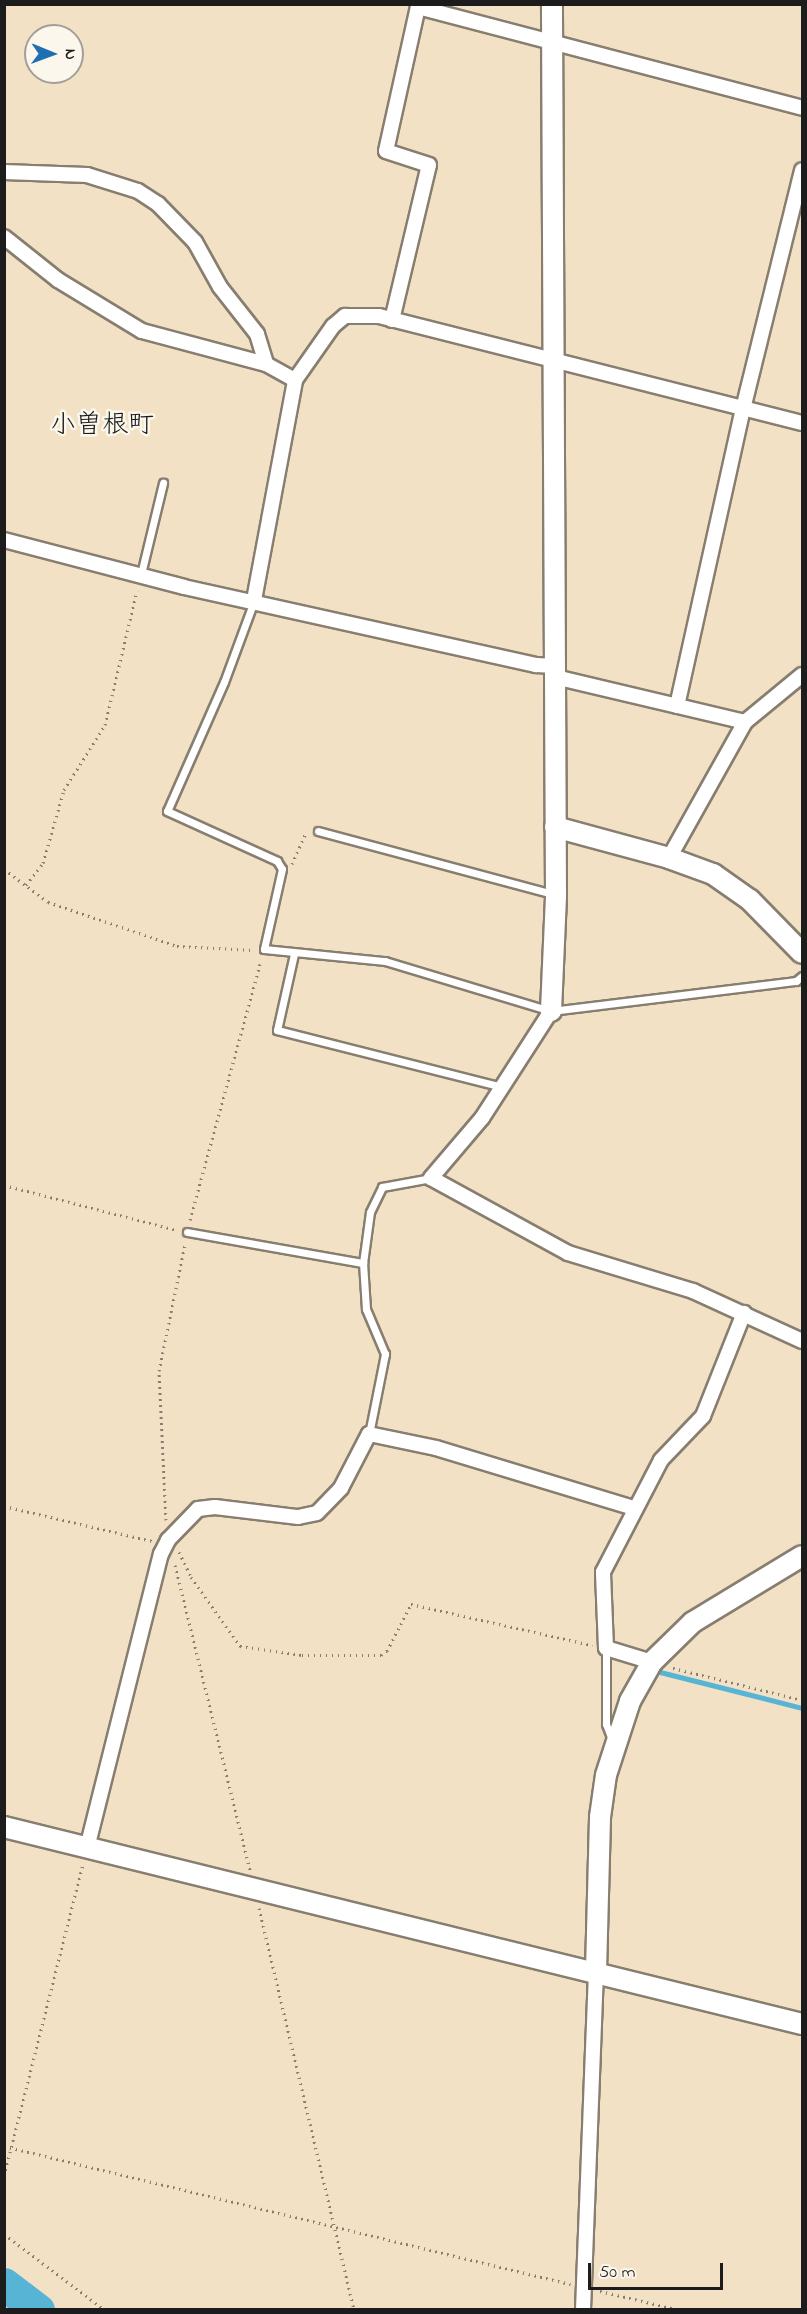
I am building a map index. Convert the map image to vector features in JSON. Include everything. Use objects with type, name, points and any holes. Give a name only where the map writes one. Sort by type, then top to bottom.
[{"type":"street","points":[[552,4],[551,362],[556,895],[551,1011],[482,1118],[431,1178],[567,1253],[693,1291],[802,1341]]},
{"type":"street","points":[[392,320],[429,165],[386,151],[418,7],[802,108]]},
{"type":"street","points":[[677,706],[743,409],[802,170]]},
{"type":"street","points":[[4,172],[95,177],[138,191],[158,204],[195,242],[220,287],[256,334],[267,364]]},
{"type":"street","points":[[4,237],[58,280],[142,331],[267,364],[295,380]]},
{"type":"street","points":[[254,600],[295,380],[333,326],[345,316],[363,315],[392,320],[551,362],[802,423]]},
{"type":"street","points":[[4,540],[377,631],[536,665],[677,706],[745,722]]},
{"type":"street","points":[[669,858],[745,722],[802,675]]},
{"type":"street","points":[[555,827],[669,858],[730,884],[802,953]]},
{"type":"street","points":[[652,1662],[606,1648],[603,1572],[634,1508],[661,1460],[703,1416],[744,1313]]},
{"type":"street","points":[[87,1848],[161,1554],[168,1540],[198,1509],[215,1507],[298,1517],[317,1513],[341,1488],[369,1434],[436,1448],[634,1508]]},
{"type":"street","points":[[583,2310],[600,1817],[614,1745],[630,1701],[652,1662],[693,1622],[802,1556]]},
{"type":"street","points":[[4,1827],[255,1890],[596,1971],[802,2024]]},
{"type":"lane","points":[[141,574],[163,483]]},
{"type":"lane","points":[[254,600],[224,682],[167,811],[277,861],[282,868],[264,950],[385,961],[551,1011],[796,981],[802,976]]},
{"type":"lane","points":[[318,831],[556,895]]},
{"type":"lane","points":[[294,954],[277,1030],[502,1087]]},
{"type":"lane","points":[[369,1434],[385,1354],[366,1309],[363,1263],[370,1212],[382,1187],[431,1178]]},
{"type":"lane","points":[[187,1232],[363,1263]]},
{"type":"lane","points":[[606,1648],[606,1724],[614,1745]]},
{"type":"path","points":[[26,885],[44,863],[64,790],[105,725],[141,574]]},
{"type":"path","points":[[282,868],[298,858],[306,832],[318,831]]},
{"type":"path","points":[[4,869],[48,902],[177,946],[264,950],[187,1232],[159,1371],[168,1540],[255,1890],[354,2310]]},
{"type":"path","points":[[4,1185],[187,1232]]},
{"type":"path","points":[[4,1506],[156,1543],[168,1540]]},
{"type":"path","points":[[168,1540],[240,1646],[302,1655],[381,1655],[387,1651],[411,1604],[606,1648]]},
{"type":"path","points":[[652,1662],[802,1700]]},
{"type":"path","points":[[4,2176],[87,1848]]},
{"type":"path","points":[[4,2146],[333,2228],[680,2310]]},
{"type":"path","points":[[4,2234],[105,2310]]},
{"type":"waterway","points":[[660,1672],[802,1708]]},
{"type":"waterway","points":[[4,2284],[38,2310]]},
{"type":"district","name":"小曽根町","points":[[102,427]]}]
